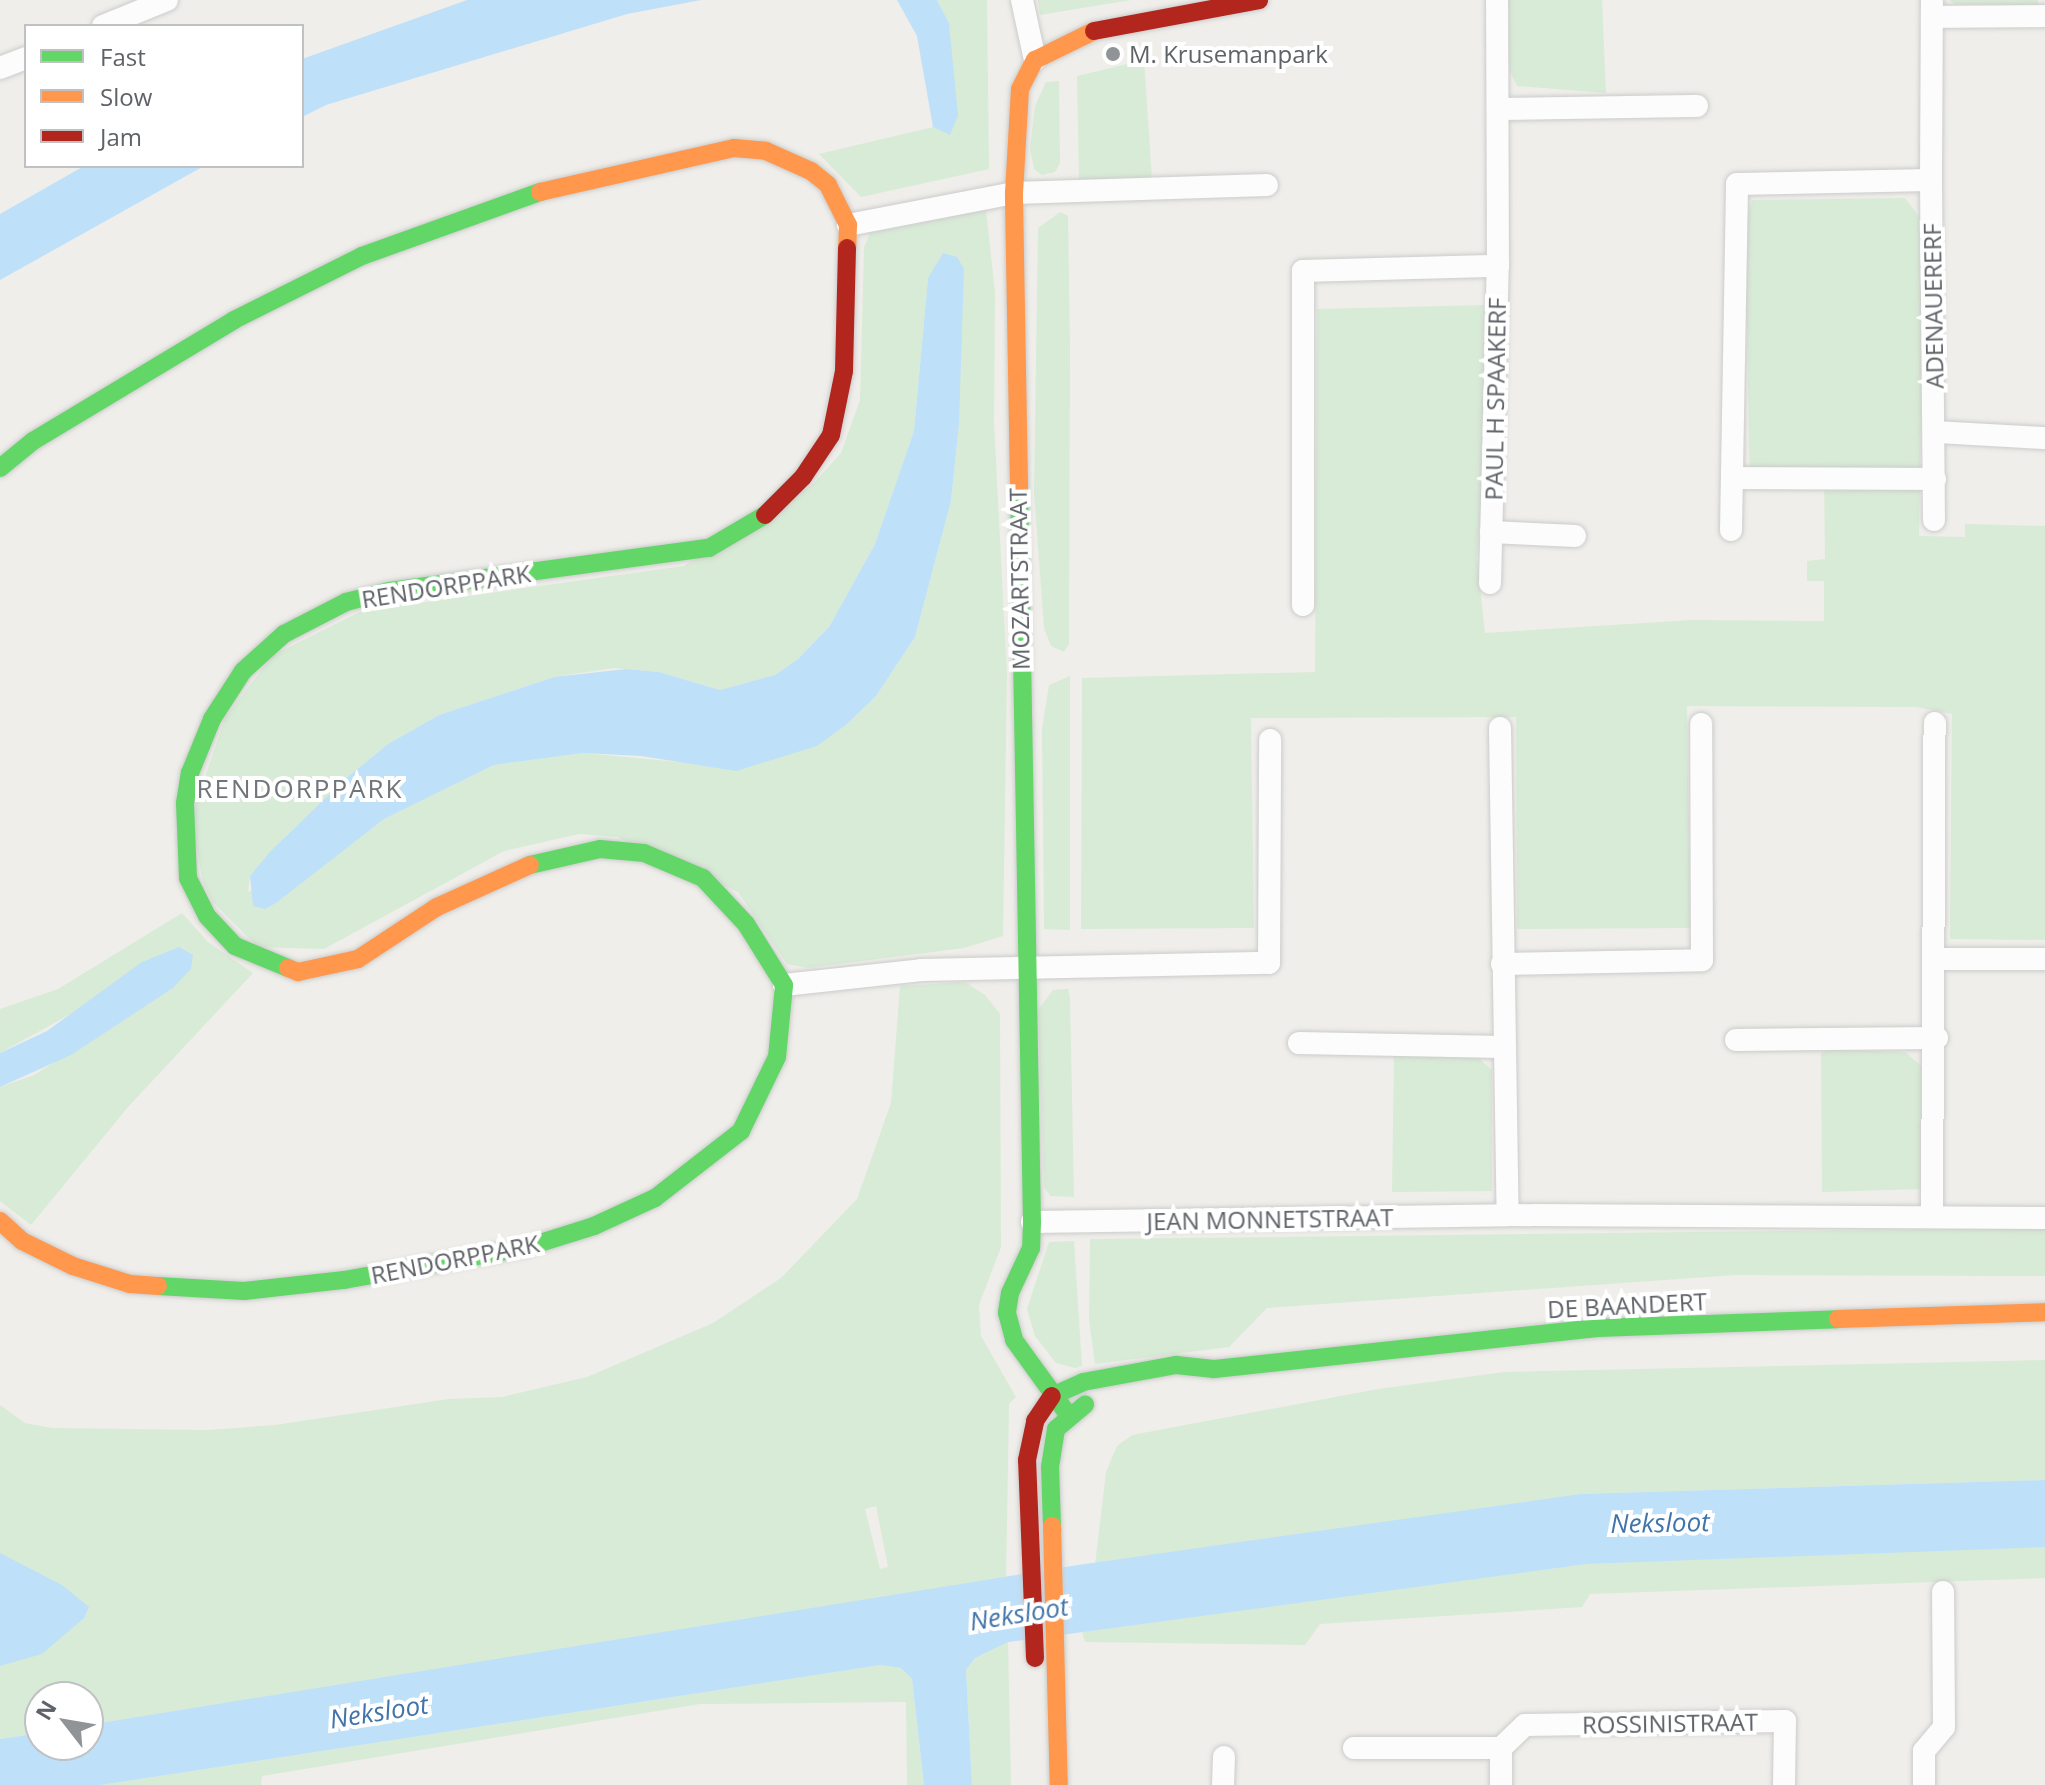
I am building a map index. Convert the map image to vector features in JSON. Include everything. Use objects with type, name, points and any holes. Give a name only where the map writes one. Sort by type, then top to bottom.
[{"type":"street","points":[[108,24],[167,0]]},
{"type":"street","points":[[1022,0],[1035,60],[1083,33],[1259,0]]},
{"type":"street","name":"PAUL H SPAAKERF","points":[[1490,583],[1498,266],[1497,0]]},
{"type":"street","points":[[1932,9],[2045,16]]},
{"type":"street","name":"ADENAUERERF","points":[[1932,9],[1934,520]]},
{"type":"street","points":[[0,68],[24,59]]},
{"type":"street","name":"MOZARTSTRAAT","points":[[1035,60],[1020,89],[1014,193],[1024,966],[1032,1222],[1031,1248],[1010,1293],[1007,1313],[1014,1340],[1069,1416]]},
{"type":"street","points":[[1498,109],[1697,106]]},
{"type":"street","name":"RENDORPPARK","points":[[0,468],[33,441],[234,320],[362,256],[489,206],[611,172],[734,148],[766,151],[811,171],[828,185],[848,225],[848,326],[831,435],[767,514],[709,548],[389,591],[346,602],[284,634],[243,671],[212,719],[190,773],[185,803],[188,878],[207,916],[235,946],[268,964],[298,972],[358,959],[437,907],[503,874],[564,854],[600,849],[644,853],[703,878],[746,924],[784,985],[777,1057],[741,1131],[655,1198],[594,1226],[527,1247],[344,1280],[244,1291],[185,1290],[130,1284],[73,1266],[22,1241],[0,1221]]},
{"type":"street","points":[[1731,530],[1737,184],[1931,180]]},
{"type":"street","points":[[848,225],[1014,193],[1267,185]]},
{"type":"street","points":[[1303,605],[1303,271],[1498,266]]},
{"type":"street","points":[[1936,432],[2045,438]]},
{"type":"street","points":[[1732,478],[1935,479]]},
{"type":"street","name":"PAUL H SPAAKERF","points":[[1491,532],[1575,536]]},
{"type":"street","points":[[1932,1217],[1937,1038],[1935,723]]},
{"type":"street","points":[[1502,964],[1702,960],[1701,724]]},
{"type":"street","points":[[1500,728],[1508,1215]]},
{"type":"street","points":[[784,985],[921,970],[1269,963],[1270,740]]},
{"type":"street","points":[[1937,959],[2045,959]]},
{"type":"street","points":[[1736,1040],[1937,1038]]},
{"type":"street","points":[[1299,1043],[1503,1047]]},
{"type":"street","name":"JEAN MONNETSTRAAT","points":[[1032,1222],[1508,1215],[2045,1218]]},
{"type":"street","name":"DE BAANDERT","points":[[1052,1396],[1083,1382],[1176,1365],[1214,1369],[1598,1328],[2045,1312]]},
{"type":"street","name":"DE BAANDERT","points":[[1176,1386],[1214,1369]]},
{"type":"street","points":[[1043,1785],[1028,1568],[1029,1439],[1052,1396]]},
{"type":"street","points":[[1059,1785],[1050,1467],[1056,1429],[1086,1404],[1104,1401]]},
{"type":"street","points":[[1924,1785],[1924,1751],[1944,1727],[1943,1592]]},
{"type":"street","name":"ROSSINISTRAAT","points":[[1501,1748],[1525,1725],[1785,1721],[1784,1785]]},
{"type":"street","points":[[1354,1748],[1501,1748],[1501,1785]]},
{"type":"street","points":[[1223,1785],[1224,1757]]},
{"type":"green space","points":[[937,0],[987,0],[989,169],[861,197],[819,154],[933,127],[950,134],[949,23]]},
{"type":"green space","points":[[1038,0],[1131,0],[1040,15]]},
{"type":"green space","points":[[1506,0],[1602,0],[1606,93],[1517,86],[1509,69]]},
{"type":"green space","points":[[1949,0],[2038,0],[2038,5],[1955,4]]},
{"type":"green space","points":[[1144,60],[1152,179],[1079,180],[1077,76]]},
{"type":"green space","points":[[1059,81],[1060,163],[1055,172],[1042,175],[1034,169],[1030,149],[1035,106],[1046,82]]},
{"type":"green space","points":[[1905,198],[1921,219],[1924,242],[1919,536],[1965,537],[1965,524],[2045,526],[2045,940],[1950,939],[1952,714],[1916,707],[1687,706],[1690,928],[1517,929],[1516,717],[1251,718],[1254,928],[1081,929],[1082,678],[1315,672],[1317,309],[1486,305],[1486,433],[1477,558],[1485,633],[1692,620],[1824,621],[1824,581],[1807,581],[1807,561],[1825,559],[1824,470],[1787,470],[1788,490],[1750,490],[1745,224],[1752,200]]},
{"type":"green space","points":[[986,210],[995,293],[994,423],[1007,674],[1003,936],[964,948],[808,968],[787,964],[738,892],[617,837],[579,834],[504,851],[324,949],[258,947],[213,902],[203,882],[191,819],[225,718],[273,655],[362,611],[684,566],[813,484],[841,453],[860,400],[864,247],[870,233]],"holes":[[[928,278],[959,424],[951,501],[915,637],[876,696],[847,724],[679,762],[583,753],[494,765],[384,819],[341,851],[248,892],[250,876],[345,779],[388,744],[439,715],[554,677],[614,668],[659,672],[720,690],[776,675],[798,659],[829,627],[875,544],[914,431]]]},
{"type":"green space","points":[[1060,212],[1068,216],[1070,347],[1069,644],[1064,652],[1051,646],[1044,628],[1034,494],[1038,228]]},
{"type":"green space","points":[[1070,676],[1070,930],[1044,929],[1042,729],[1049,685]]},
{"type":"green space","points":[[182,913],[208,942],[253,973],[128,1107],[31,1225],[0,1201],[0,1087],[34,1075],[173,988],[94,1001],[0,1053],[0,1009],[58,989]]},
{"type":"green space","points":[[965,982],[985,995],[1000,1014],[1001,1247],[979,1305],[981,1336],[1016,1397],[1009,1404],[1006,1580],[104,1722],[104,1681],[24,1681],[24,1735],[0,1739],[0,1405],[25,1423],[52,1428],[208,1430],[275,1425],[449,1399],[502,1397],[587,1377],[713,1323],[781,1278],[857,1199],[891,1103],[900,986]],"holes":[[[876,1506],[888,1567],[880,1569],[865,1509]]]},
{"type":"green space","points":[[1068,989],[1074,1197],[1050,1196],[1044,1187],[1038,1010],[1053,990]]},
{"type":"green space","points":[[1828,1050],[1905,1052],[1924,1068],[1922,1189],[1822,1192],[1821,1053]]},
{"type":"green space","points":[[1394,1054],[1475,1055],[1492,1070],[1492,1191],[1392,1192]]},
{"type":"green space","points":[[2045,1228],[2045,1276],[1735,1275],[1267,1308],[1229,1347],[1095,1364],[1089,1320],[1090,1239]]},
{"type":"green space","points":[[1074,1241],[1082,1366],[1075,1368],[1056,1363],[1035,1336],[1027,1309],[1049,1242]]},
{"type":"green space","points":[[2045,1360],[2045,1480],[1580,1494],[1095,1565],[1106,1472],[1117,1446],[1132,1435],[1378,1389],[1504,1372]]},
{"type":"green space","points":[[1993,1546],[2045,1547],[2045,1578],[1590,1594],[1582,1607],[1320,1624],[1305,1645],[1085,1642],[1082,1631],[1587,1564]]},
{"type":"green space","points":[[1008,1642],[1011,1785],[972,1785],[966,1670],[975,1658]]},
{"type":"green space","points":[[881,1665],[901,1668],[912,1679],[924,1785],[907,1785],[906,1702],[700,1704],[262,1776],[261,1785],[101,1785]]},
{"type":"water","points":[[467,0],[701,0],[627,14],[326,105],[304,116],[304,58]]},
{"type":"water","points":[[897,0],[937,0],[949,23],[958,116],[950,135],[933,127],[917,36]]},
{"type":"water","points":[[80,168],[200,168],[0,280],[0,214]]},
{"type":"water","points":[[943,253],[957,257],[964,269],[959,424],[951,501],[915,637],[876,696],[847,724],[817,746],[736,771],[641,756],[583,753],[494,765],[384,819],[276,903],[265,909],[253,906],[250,876],[269,853],[345,779],[388,744],[439,715],[554,677],[626,669],[659,672],[720,690],[775,675],[798,659],[829,627],[875,544],[914,431],[928,278]]},
{"type":"water","points":[[179,947],[193,955],[191,969],[173,988],[71,1055],[0,1087],[0,1053],[47,1031],[142,962]]},
{"type":"water","name":"Neksloot","points":[[2045,1480],[2045,1547],[1587,1564],[1008,1642],[975,1658],[966,1670],[972,1785],[924,1785],[912,1679],[901,1668],[881,1665],[101,1785],[0,1785],[0,1739],[24,1735],[24,1761],[104,1761],[104,1722],[1078,1565],[1580,1494]]},
{"type":"water","points":[[0,1553],[62,1585],[89,1607],[84,1618],[42,1654],[0,1666]]},
{"type":"traffic: fast","points":[[0,468],[33,441],[234,320],[362,256],[540,192]]},
{"type":"traffic: fast","points":[[1019,485],[1032,1222],[1031,1248],[1010,1293],[1007,1313],[1014,1340],[1069,1416]]},
{"type":"traffic: fast","points":[[288,968],[235,946],[207,916],[188,878],[185,803],[190,773],[212,719],[243,671],[284,634],[346,602],[389,591],[709,548],[765,515]]},
{"type":"traffic: fast","points":[[158,1286],[244,1291],[344,1280],[527,1247],[594,1226],[655,1198],[741,1131],[777,1057],[784,985],[746,924],[703,878],[644,853],[600,849],[530,865]]},
{"type":"traffic: fast","points":[[1052,1396],[1083,1382],[1176,1365],[1214,1369],[1598,1328],[1838,1319]]},
{"type":"traffic: fast","points":[[1052,1526],[1050,1467],[1056,1429],[1085,1405]]},
{"type":"traffic: slow","points":[[1019,485],[1014,193],[1020,89],[1035,60],[1094,31]]},
{"type":"traffic: slow","points":[[540,192],[734,148],[766,151],[811,171],[828,185],[848,225],[847,248]]},
{"type":"traffic: slow","points":[[288,968],[298,972],[358,959],[437,907],[530,865]]},
{"type":"traffic: slow","points":[[0,1221],[22,1241],[73,1266],[130,1284],[158,1286]]},
{"type":"traffic: slow","points":[[1838,1319],[2045,1312]]},
{"type":"traffic: slow","points":[[1052,1526],[1059,1785]]},
{"type":"traffic: jam","points":[[1094,31],[1259,0]]},
{"type":"traffic: jam","points":[[765,515],[803,477],[831,435],[844,371],[847,248]]},
{"type":"traffic: jam","points":[[1035,1658],[1027,1460],[1035,1421],[1052,1396]]},
{"type":"place","name":"M. Krusemanpark","points":[[1113,54]]},
{"type":"district","name":"RENDORPPARK","points":[[300,789]]}]
